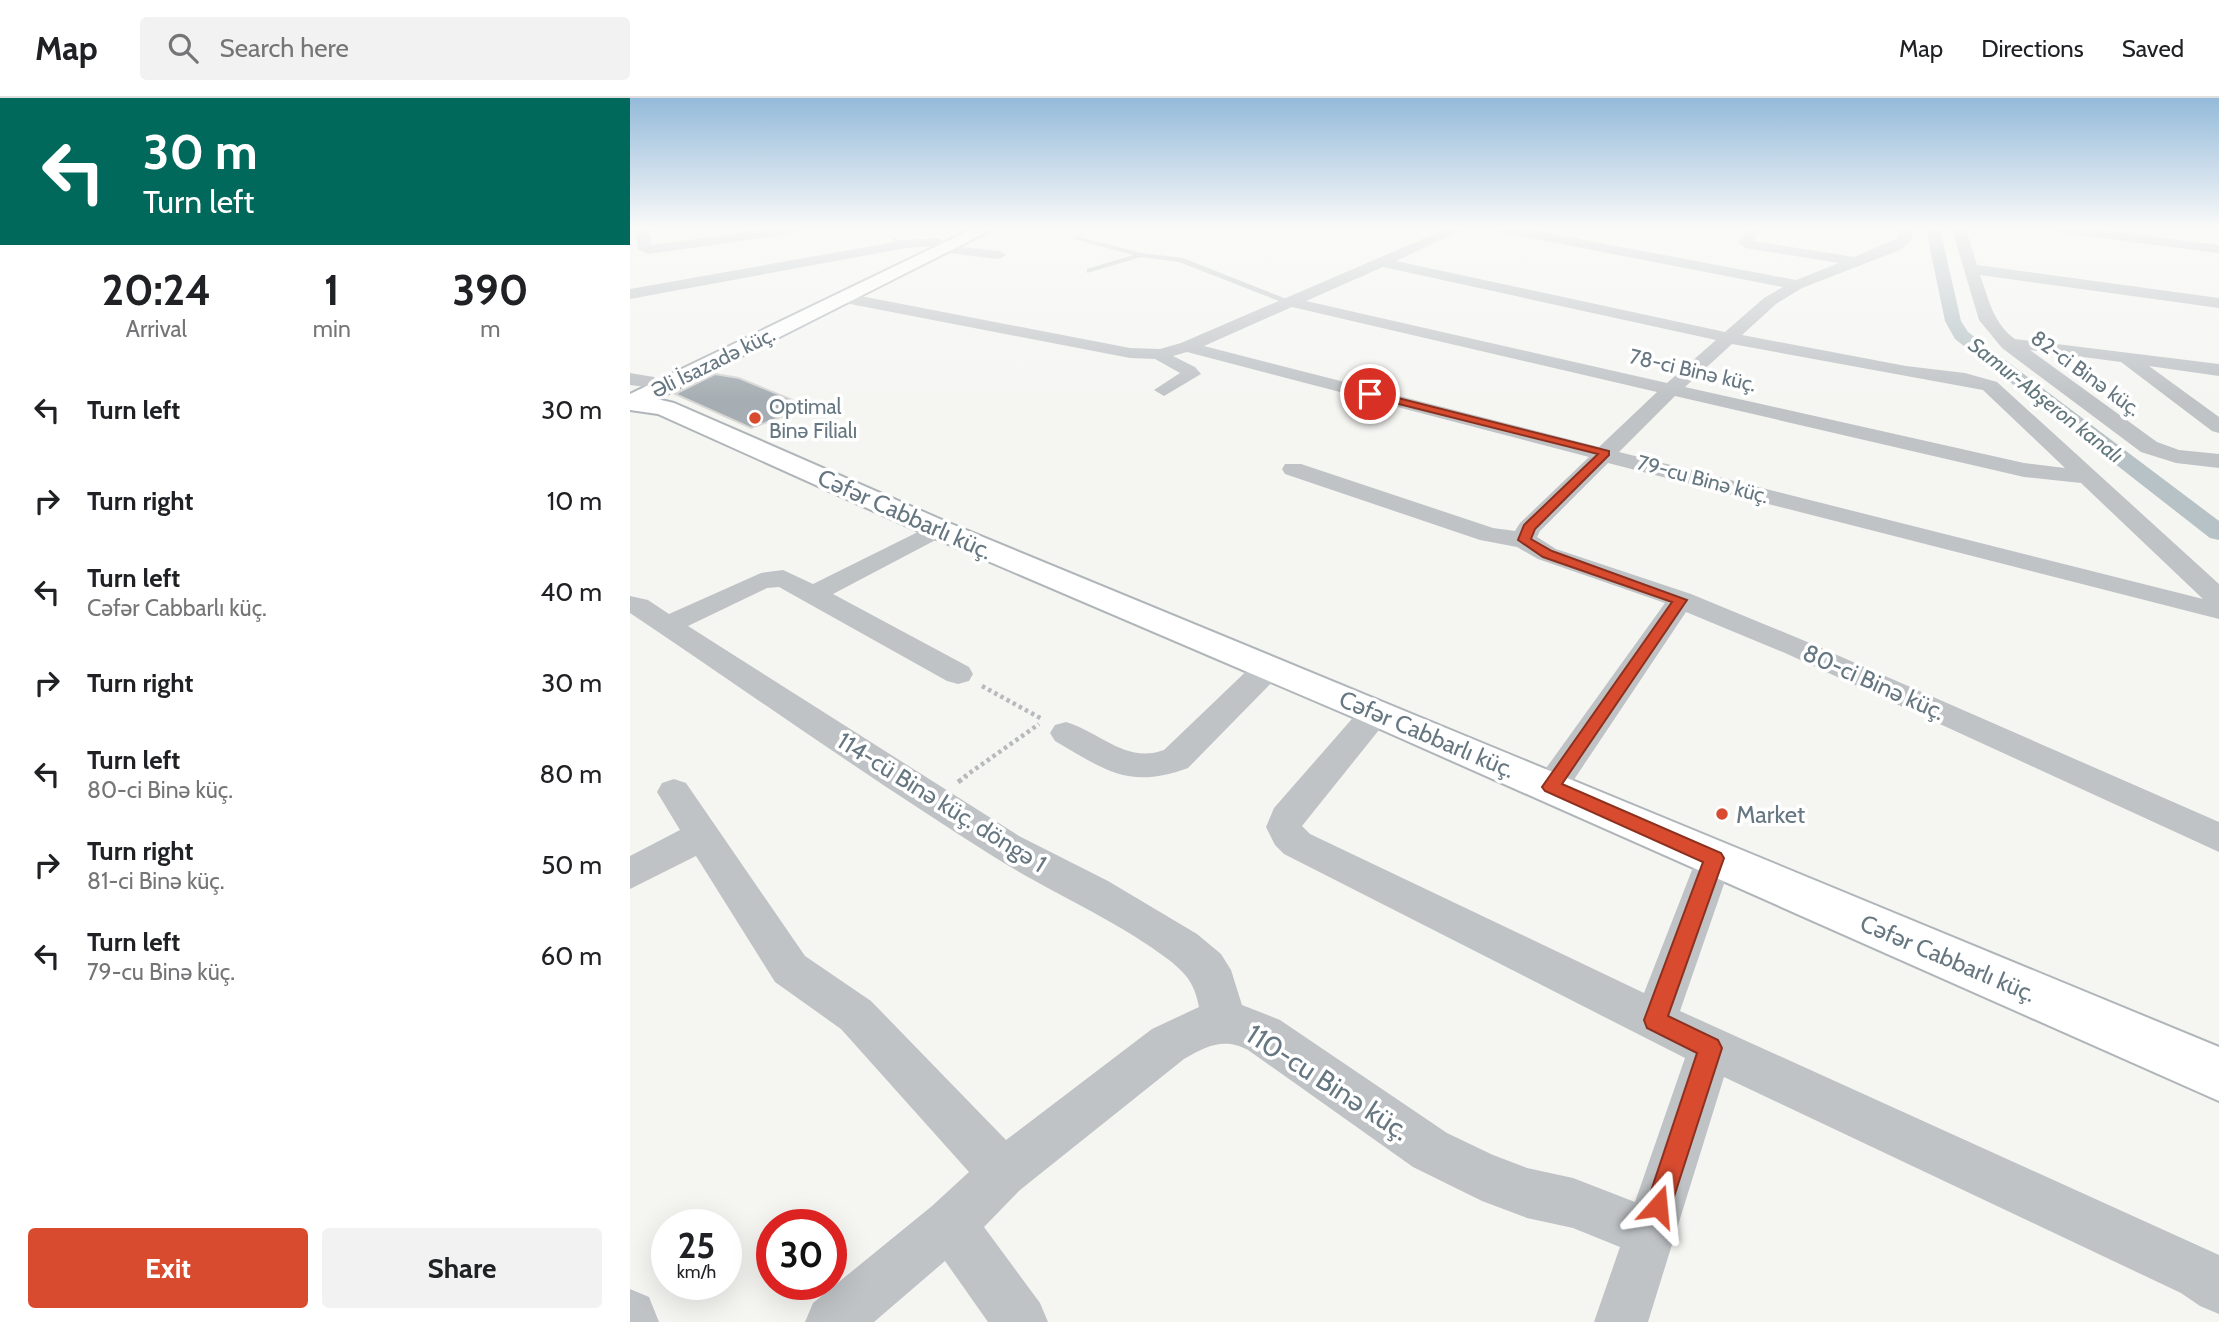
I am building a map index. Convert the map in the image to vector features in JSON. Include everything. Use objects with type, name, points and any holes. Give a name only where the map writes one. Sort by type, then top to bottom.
[{"type":"street","points":[[630,294],[670,286]]},
{"type":"street","name":"Əli İsazadə küç.","points":[[634,393],[857,286]]},
{"type":"street","name":"Əli İsazadə küç.","points":[[634,393],[867,286]]},
{"type":"street","points":[[845,298],[1129,353],[1160,354],[1188,347],[1326,286]]},
{"type":"street","points":[[1491,286],[1729,338],[1895,370],[1980,382],[1996,389],[2086,477],[2219,599]]},
{"type":"street","points":[[1293,469],[1489,535],[1524,540],[1529,528],[1672,388],[1770,301],[1795,286]]},
{"type":"street","name":"82-ci Binə küç.","points":[[1977,286],[1987,320],[2008,344],[2149,447],[2176,456],[2219,461]]},
{"type":"street","points":[[2093,286],[2219,303]]},
{"type":"street","name":"78-ci Binə küç.","points":[[1290,302],[2024,471],[2086,477]]},
{"type":"street","points":[[2008,344],[2125,356],[2219,370]]},
{"type":"street","name":"79-cu Binə küç.","points":[[1188,347],[2219,611]]},
{"type":"street","points":[[1160,354],[1172,365],[1189,370],[1192,374],[1164,390]]},
{"type":"street","points":[[2125,356],[2219,426]]},
{"type":"street","points":[[1972,363],[1980,371],[1980,382]]},
{"type":"street","name":"Cəfər Cabbarlı küç.","points":[[634,393],[938,529],[1376,712],[2219,1074]]},
{"type":"street","points":[[814,594],[938,529]]},
{"type":"street","name":"80-ci Binə küç.","points":[[1524,540],[1547,554],[1681,600],[1795,647],[2219,838]]},
{"type":"street","points":[[665,626],[772,577],[783,578],[970,680]]},
{"type":"street","points":[[1551,787],[1681,600]]},
{"type":"street","name":"114-cü Binə küç. döngə 1","points":[[630,604],[638,606],[1006,846],[1094,892],[1183,947],[1206,967],[1216,983],[1224,1022]]},
{"type":"street","points":[[1066,733],[1133,768],[1159,767],[1176,759],[1269,667]]},
{"type":"street","points":[[1376,712],[1287,818],[1284,827],[1297,844],[1710,1048],[2200,1274],[2219,1287]]},
{"type":"street","points":[[674,792],[790,969],[856,1015],[1003,1173]]},
{"type":"street","points":[[630,874],[701,836]]},
{"type":"street","points":[[1655,1020],[1714,858]]},
{"type":"street","name":"110-cu Binə küç.","points":[[832,1322],[950,1224],[1003,1173],[1168,1044],[1197,1027],[1224,1022],[1242,1023],[1264,1035],[1430,1150],[1482,1176],[1527,1193],[1573,1203],[1650,1233]]},
{"type":"street","points":[[1621,1322],[1710,1048]]},
{"type":"street","points":[[950,1224],[1021,1322]]},
{"type":"street","points":[[630,1317],[632,1322]]},
{"type":"lane","points":[[1248,286],[1290,302]]},
{"type":"path","points":[[935,799],[1043,720],[970,680]]},
{"type":"building","points":[[715,374],[739,378],[809,407],[751,428],[675,394]]},
{"type":"waterway","name":"Samur-Abşeron kanalı","points":[[1945,286],[1953,321],[1961,335],[2219,533]]},
{"type":"place","name":"Optimal Binə Filialı","points":[[755,418]]},
{"type":"place","name":"Market","points":[[1722,814]]},
{"type":"route","points":[[1370,394],[1605,453],[1529,528],[1524,534],[1524,540],[1533,548],[1547,554],[1681,600],[1551,787],[1714,858],[1655,1020],[1710,1048],[1658,1206]]}]
